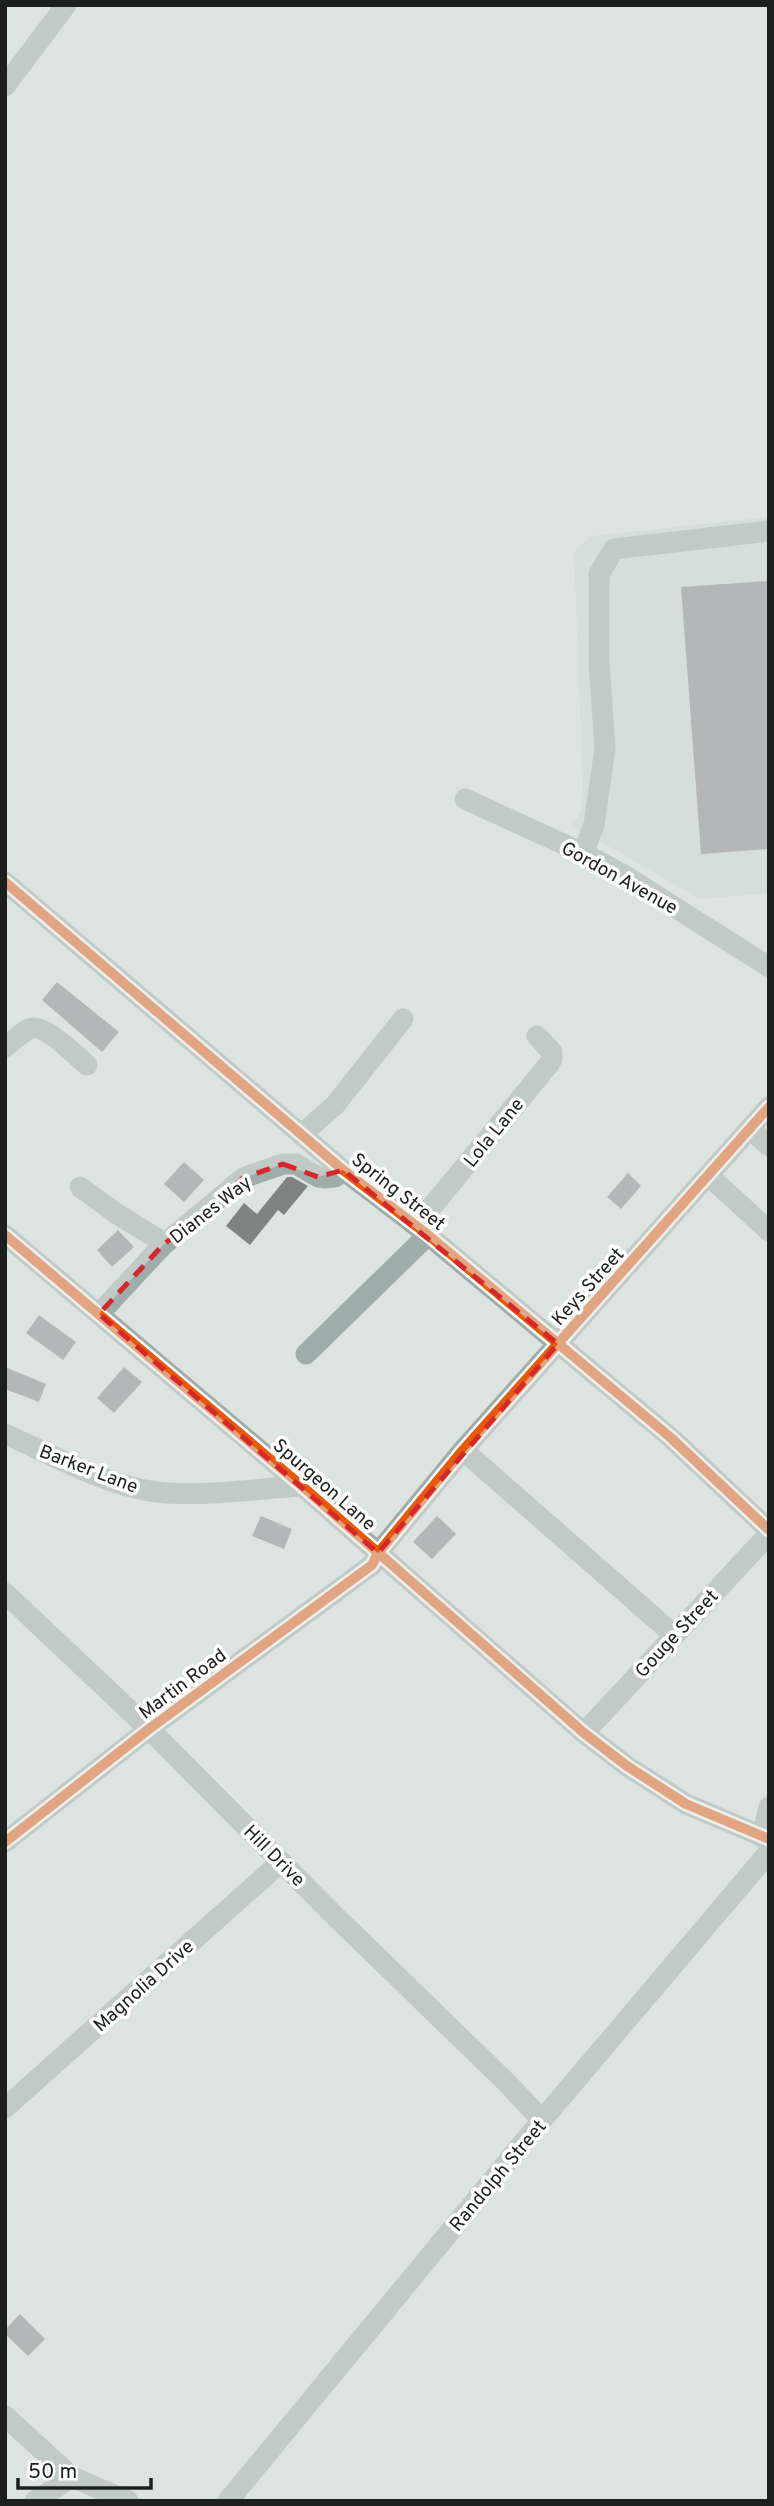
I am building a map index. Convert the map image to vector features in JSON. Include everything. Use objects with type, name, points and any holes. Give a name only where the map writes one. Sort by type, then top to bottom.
[{"type":"street","points":[[5,86],[66,5]]},
{"type":"street","points":[[583,853],[594,825],[605,748],[599,663],[599,574],[614,548],[769,531]]},
{"type":"street","name":"Gordon Avenue","points":[[465,799],[583,853],[624,875],[769,967]]},
{"type":"street","name":"Spring Street","points":[[5,883],[343,1170],[422,1231],[670,1437],[769,1532]]},
{"type":"street","points":[[302,1135],[335,1105],[402,1019]]},
{"type":"street","points":[[5,1047],[28,1030],[44,1030],[87,1065]]},
{"type":"street","name":"Lola Lane","points":[[422,1231],[552,1059],[552,1052],[537,1037]]},
{"type":"street","name":"Keys Street","points":[[378,1553],[463,1450],[769,1107]]},
{"type":"street","points":[[751,1129],[769,1146]]},
{"type":"street","name":"Dianes Way","points":[[99,1314],[162,1247],[243,1178],[283,1164],[296,1164],[324,1178],[335,1177],[343,1170]]},
{"type":"street","points":[[709,1176],[769,1231]]},
{"type":"street","points":[[79,1187],[156,1238],[162,1247]]},
{"type":"street","points":[[306,1354],[422,1231]]},
{"type":"street","name":"Spurgeon Lane","points":[[5,1235],[302,1486],[584,1733],[627,1766],[686,1804],[766,1843]]},
{"type":"street","name":"Barker Lane","points":[[5,1434],[102,1477],[155,1492],[183,1493],[302,1486]]},
{"type":"street","points":[[463,1450],[674,1635]]},
{"type":"street","name":"Gouge Street","points":[[584,1733],[769,1532]]},
{"type":"street","name":"Martin Road","points":[[5,1842],[149,1729],[372,1564],[378,1553]]},
{"type":"street","name":"Hill Drive","points":[[5,1593],[149,1729],[542,2120]]},
{"type":"street","points":[[766,1843],[769,1807]]},
{"type":"street","name":"Randolph Street","points":[[228,2501],[766,1843]]},
{"type":"street","name":"Magnolia Drive","points":[[5,2108],[281,1862]]},
{"type":"street","points":[[5,2416],[72,2477],[128,2501]]},
{"type":"street","points":[[35,2501],[72,2477]]},
{"type":"highlighted area","points":[[283,1164],[318,1177],[343,1170],[558,1344],[378,1553],[99,1314],[162,1246],[243,1178]]},
{"type":"shaded area","points":[[769,517],[769,893],[699,899],[571,824],[581,812],[583,791],[574,552],[591,536]]},
{"type":"building","points":[[769,581],[769,849],[701,854],[681,587]]},
{"type":"building","points":[[57,982],[119,1032],[102,1052],[42,1000]]},
{"type":"building","points":[[184,1162],[204,1180],[184,1202],[164,1184]]},
{"type":"building","points":[[628,1173],[641,1186],[621,1209],[607,1197]]},
{"type":"building","points":[[287,1177],[308,1186],[284,1215],[278,1210],[250,1245],[226,1226],[244,1203],[257,1214]]},
{"type":"building","points":[[118,1230],[134,1247],[112,1267],[97,1250]]},
{"type":"building","points":[[39,1315],[76,1342],[63,1360],[26,1333]]},
{"type":"building","points":[[5,1367],[46,1384],[39,1402],[5,1389]]},
{"type":"building","points":[[124,1367],[142,1382],[114,1413],[97,1398]]},
{"type":"building","points":[[261,1516],[292,1529],[284,1549],[252,1536]]},
{"type":"building","points":[[437,1516],[456,1534],[432,1559],[413,1542]]},
{"type":"building","points":[[20,2314],[45,2339],[28,2356],[5,2334],[5,2330]]},
{"type":"cycle path","points":[[5,882],[343,1170],[428,1235],[670,1437],[769,1530]]},
{"type":"cycle path","points":[[5,1842],[149,1729],[372,1565],[378,1553],[463,1450],[769,1107]]},
{"type":"cycle path","points":[[5,1235],[302,1486],[584,1733],[627,1766],[686,1804],[769,1839]]}]
